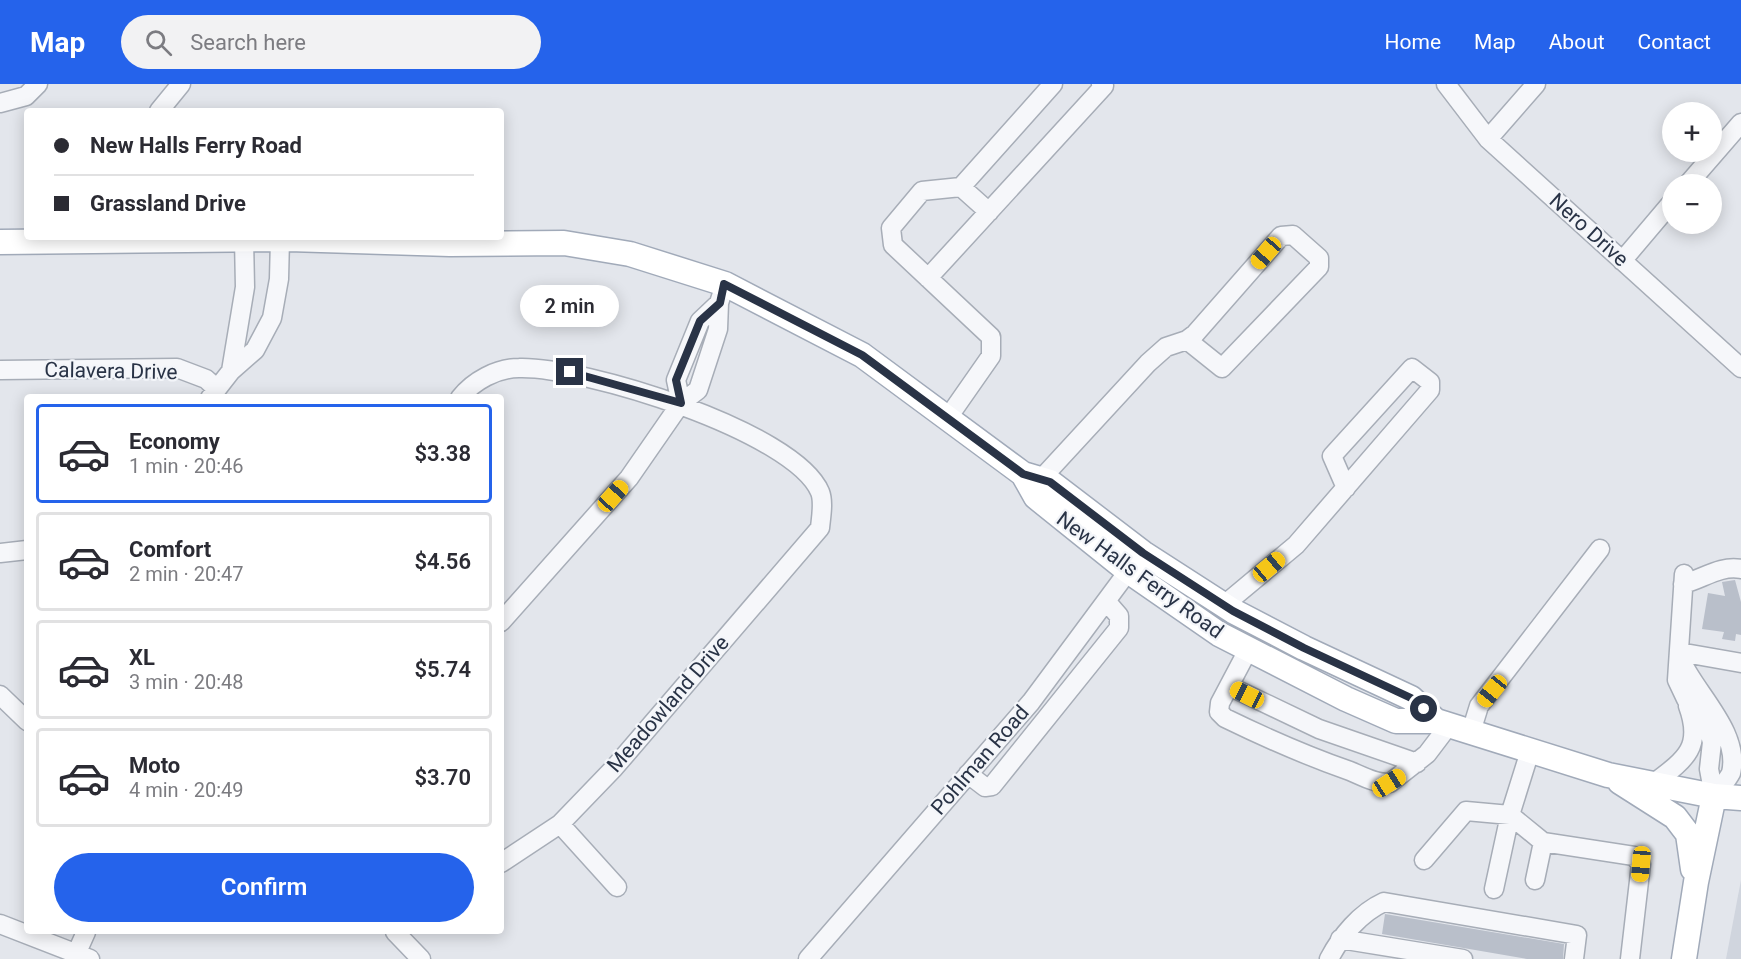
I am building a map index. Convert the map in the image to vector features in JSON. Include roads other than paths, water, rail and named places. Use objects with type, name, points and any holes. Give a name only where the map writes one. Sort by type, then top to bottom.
[{"type":"main road","name":"New Halls Ferry Road","points":[[0,242],[71,240]]},
{"type":"main road","name":"New Halls Ferry Road","points":[[314,240],[450,244],[564,243],[630,254],[722,293],[862,355],[947,420],[1032,477],[1036,497],[1136,562],[1224,605],[1304,648],[1411,698],[1452,726]]},
{"type":"main road","name":"New Halls Ferry Road","points":[[1136,562],[1219,634],[1396,721],[1452,726],[1608,775],[1714,796],[1741,798]]},
{"type":"main road","points":[[1608,775],[1666,810],[1682,825],[1688,834],[1696,882]]},
{"type":"main road","points":[[1684,959],[1696,882],[1714,796]]},
{"type":"street","points":[[0,103],[26,96],[38,84]]},
{"type":"street","points":[[161,108],[181,84]]},
{"type":"street","points":[[947,420],[991,356],[991,337],[893,245],[891,228],[922,191],[961,187],[1053,84]]},
{"type":"street","points":[[928,278],[1104,86],[1101,84]]},
{"type":"street","name":"Nero Drive","points":[[1446,84],[1488,139],[1741,368]]},
{"type":"street","points":[[1488,139],[1536,84]]},
{"type":"street","points":[[1697,174],[1741,123]]},
{"type":"street","points":[[961,187],[989,212]]},
{"type":"street","points":[[1622,261],[1662,214]]},
{"type":"street","points":[[1032,477],[1166,347],[1187,340],[1281,236],[1293,235],[1319,258],[1319,267],[1222,368],[1187,340]]},
{"type":"street","points":[[231,371],[245,287],[244,240]]},
{"type":"street","points":[[214,394],[231,371],[255,350],[273,318],[279,279],[280,240]]},
{"type":"street","points":[[504,619],[628,478],[681,403],[676,380],[700,321],[722,293]]},
{"type":"street","name":"Calavera Drive","points":[[0,370],[177,368],[206,380],[214,394]]},
{"type":"street","points":[[465,391],[501,371],[529,368],[570,372],[681,403]]},
{"type":"street","points":[[1224,605],[1296,545],[1346,488],[1430,390],[1430,382],[1412,368],[1332,456],[1346,488]]},
{"type":"street","name":"Meadowland Drive","points":[[504,861],[560,824],[614,768],[820,528],[820,492],[806,472],[759,440],[681,403]]},
{"type":"street","points":[[1248,650],[1220,703],[1220,712],[1225,717],[1271,740],[1382,783],[1389,783],[1417,763],[1452,726],[1479,706],[1600,549]]},
{"type":"street","points":[[0,553],[24,550]]},
{"type":"street","name":"Pohlman Road","points":[[808,959],[1037,693],[1136,562]]},
{"type":"street","points":[[1654,783],[1680,764],[1690,750],[1695,735],[1686,699],[1677,680],[1684,579],[1700,579],[1718,569],[1741,568]]},
{"type":"street","points":[[968,774],[985,787],[993,786],[1056,710],[1119,628],[1119,616],[1106,601]]},
{"type":"street","points":[[1679,654],[1741,663]]},
{"type":"street","points":[[1679,654],[1686,673],[1736,732],[1732,772],[1714,796]]},
{"type":"street","points":[[1229,686],[1318,729],[1417,763]]},
{"type":"street","points":[[1037,693],[1056,710]]},
{"type":"street","points":[[0,695],[24,718]]},
{"type":"street","points":[[1686,699],[1707,725],[1712,742],[1709,769],[1714,796]]},
{"type":"street","points":[[1494,889],[1510,815],[1530,751]]},
{"type":"street","points":[[1424,860],[1466,811],[1510,815],[1543,842],[1634,856],[1641,864],[1630,959]]},
{"type":"street","points":[[560,824],[617,887]]},
{"type":"street","points":[[1534,880],[1543,842]]},
{"type":"street","points":[[1329,959],[1340,939],[1373,908],[1384,902],[1577,935],[1574,959]]},
{"type":"street","points":[[0,924],[24,934]]},
{"type":"street","points":[[24,934],[80,957],[86,934]]},
{"type":"street","points":[[399,934],[421,959]]},
{"type":"street","points":[[1340,939],[1463,959]]}]
